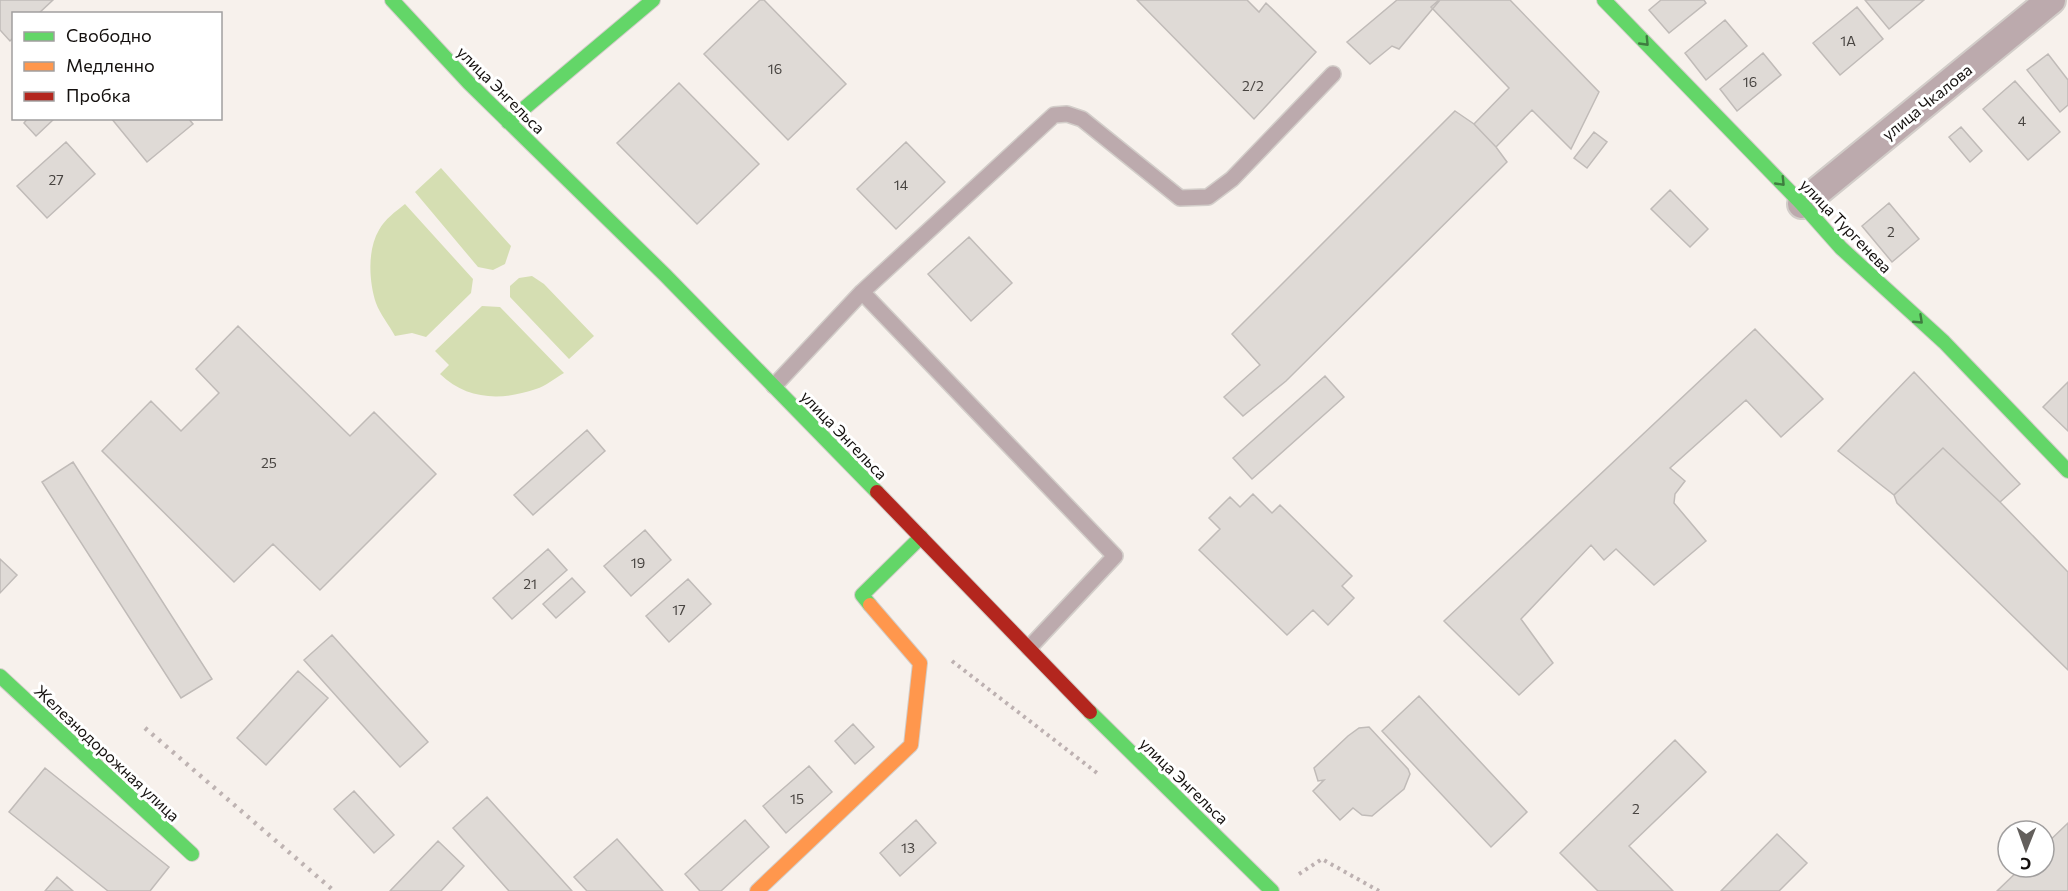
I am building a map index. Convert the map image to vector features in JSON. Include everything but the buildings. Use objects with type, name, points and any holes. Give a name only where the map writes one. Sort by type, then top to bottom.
[{"type":"street","name":"улица Энгельса","points":[[392,0],[508,122],[665,275],[1121,743],[1272,891]]},
{"type":"street","points":[[508,122],[653,0]]},
{"type":"street","name":"улица Тургенева","points":[[1604,0],[1802,204],[1841,248],[1944,342],[2068,471]]},
{"type":"street","name":"улица Чкалова","points":[[1802,204],[2051,0]]},
{"type":"street","points":[[757,891],[911,745],[920,663],[862,595],[921,537]]},
{"type":"street","name":"Железнодорожная улица","points":[[0,676],[192,854]]},
{"type":"lane","points":[[774,386],[862,292],[1054,115],[1067,114],[1082,119],[1180,198],[1208,197],[1232,179],[1333,74]]},
{"type":"lane","points":[[862,292],[1115,556],[1029,648]]},
{"type":"green space","points":[[441,168],[511,246],[505,264],[493,270],[478,267],[415,192]]},
{"type":"green space","points":[[405,204],[473,279],[471,293],[426,337],[412,333],[395,336],[378,307],[372,286],[370,266],[375,238],[384,222]]},
{"type":"green space","points":[[532,276],[544,284],[594,336],[569,359],[510,297],[510,286],[519,278]]},
{"type":"green space","points":[[482,306],[500,307],[564,373],[540,388],[510,395],[485,396],[450,383],[440,374],[449,365],[435,351]]},
{"type":"railway","points":[[145,728],[334,891]]},
{"type":"traffic: fast","points":[[392,0],[469,83],[665,275],[877,492]]},
{"type":"traffic: fast","points":[[508,122],[653,0]]},
{"type":"traffic: fast","points":[[1604,0],[1802,204],[1841,248],[1944,342],[2068,471]]},
{"type":"traffic: fast","points":[[870,605],[862,595],[921,537]]},
{"type":"traffic: fast","points":[[0,676],[192,854]]},
{"type":"traffic: fast","points":[[1090,712],[1272,891]]},
{"type":"traffic: slow","points":[[757,891],[911,745],[920,663],[870,605]]},
{"type":"traffic: jam","points":[[877,492],[1090,712]]}]
